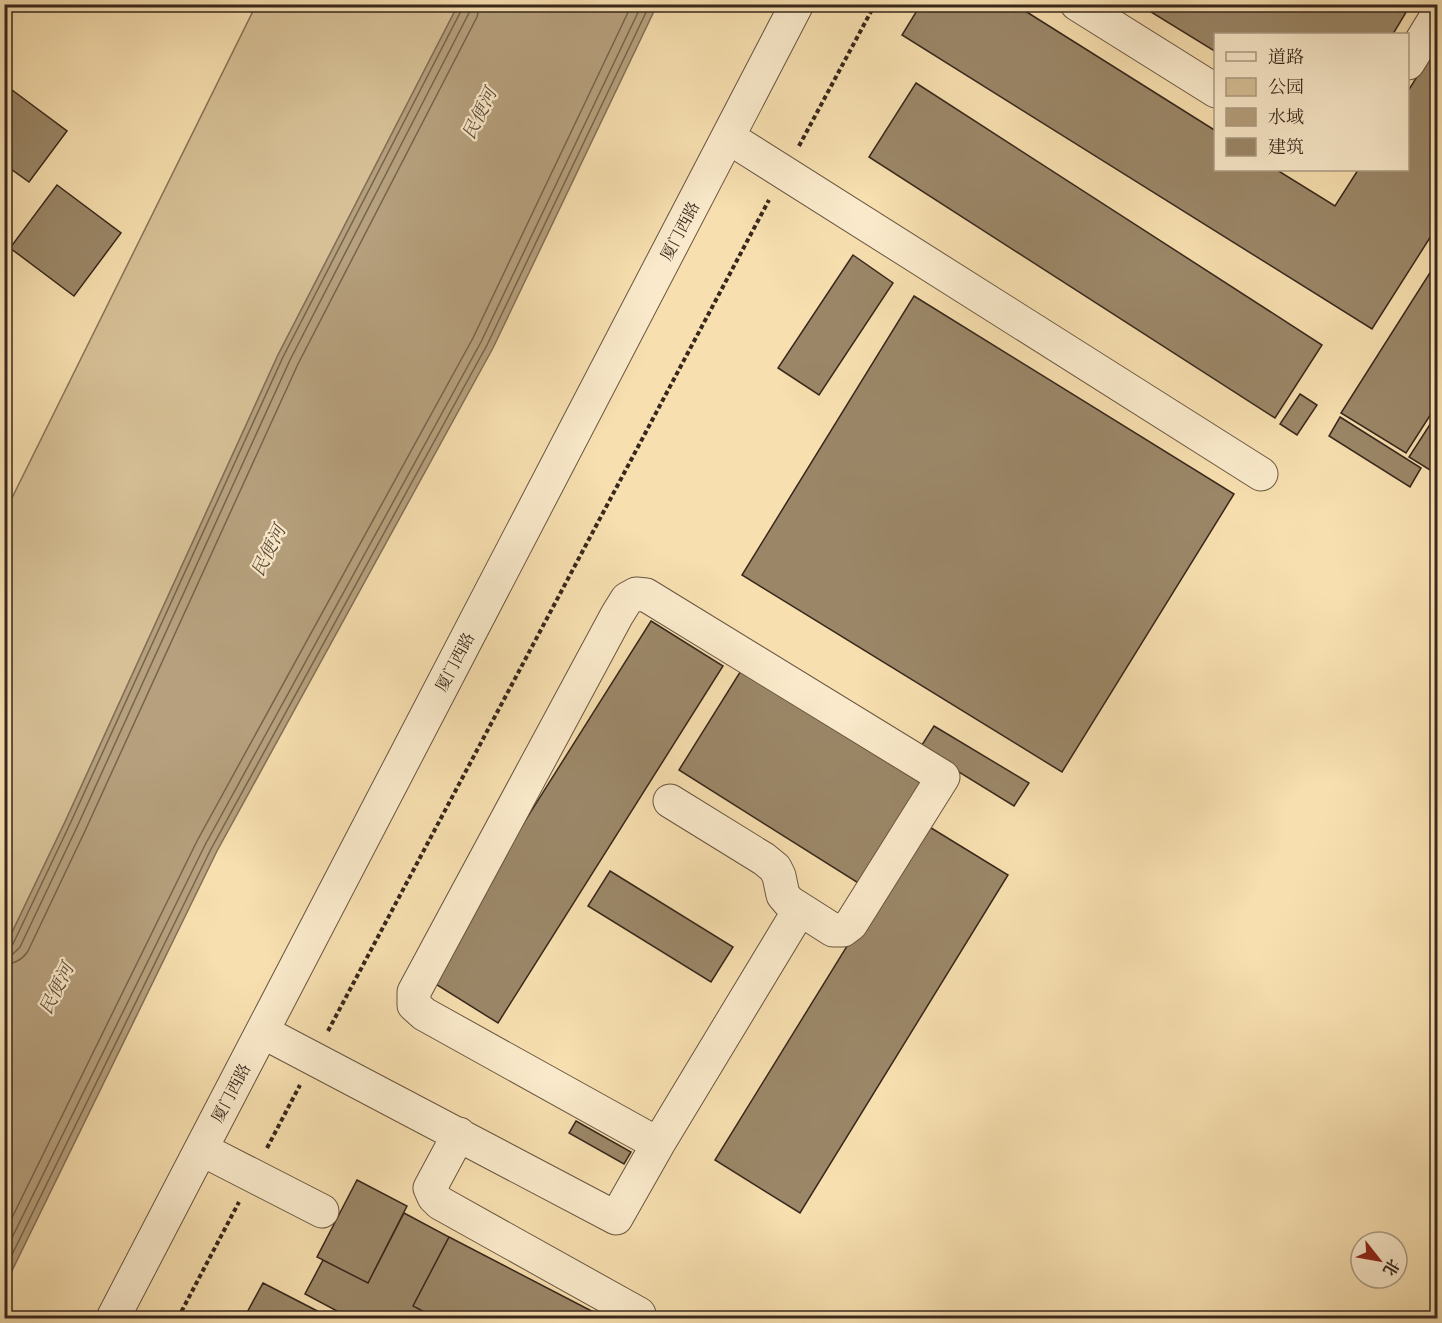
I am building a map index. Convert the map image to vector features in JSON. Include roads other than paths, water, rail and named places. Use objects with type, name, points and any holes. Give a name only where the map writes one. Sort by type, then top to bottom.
[{"type":"street","name":"厦门西路","points":[[113,1318],[797,4]]},
{"type":"street","points":[[1077,4],[1214,90]]},
{"type":"street","points":[[1409,60],[1437,14]]},
{"type":"street","points":[[728,137],[1260,474]]},
{"type":"street","points":[[658,1144],[424,1014],[414,1005],[414,992],[627,599],[636,594],[646,595],[943,777],[851,924],[843,930],[833,930],[789,902],[783,895],[775,868],[670,801]]},
{"type":"street","points":[[263,1032],[616,1218],[800,909]]},
{"type":"street","points":[[459,1134],[430,1188],[434,1197],[440,1203],[639,1314]]},
{"type":"street","points":[[201,1149],[322,1211]]},
{"type":"water","name":"民便河","points":[[458,5],[657,5],[493,348],[217,851],[5,1285],[5,947],[65,822],[278,355]]}]
